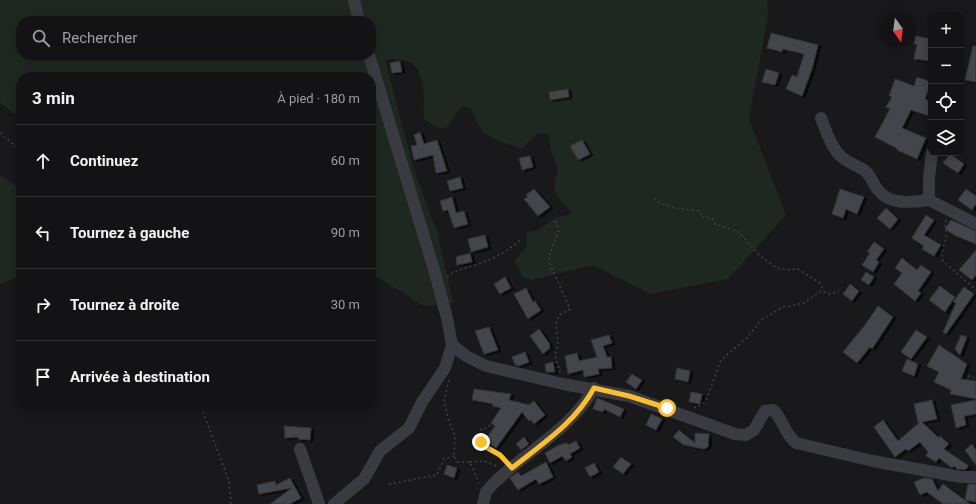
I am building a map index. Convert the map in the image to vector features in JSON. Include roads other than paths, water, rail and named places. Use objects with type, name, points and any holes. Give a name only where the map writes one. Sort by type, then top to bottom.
[{"type":"street","points":[[354,0],[358,16]]},
{"type":"street","points":[[370,60],[374,72]]},
{"type":"street","points":[[334,504],[364,478],[380,451],[409,428],[422,402],[446,368],[452,345],[447,318],[438,286],[376,78]]},
{"type":"street","points":[[821,118],[827,134],[842,158],[864,170],[872,178],[877,190],[887,198],[895,201],[907,202],[929,200],[976,224]]},
{"type":"street","points":[[929,200],[929,178],[932,156]]},
{"type":"street","points":[[452,345],[466,356],[486,366],[563,384],[594,388],[629,396],[692,417],[735,434],[746,435],[754,430],[765,411],[773,410],[779,416],[787,436],[796,443],[880,462],[961,477],[976,477]]},
{"type":"street","points":[[485,498],[512,468],[568,423],[580,411],[594,388]]},
{"type":"street","points":[[300,449],[319,504]]}]
